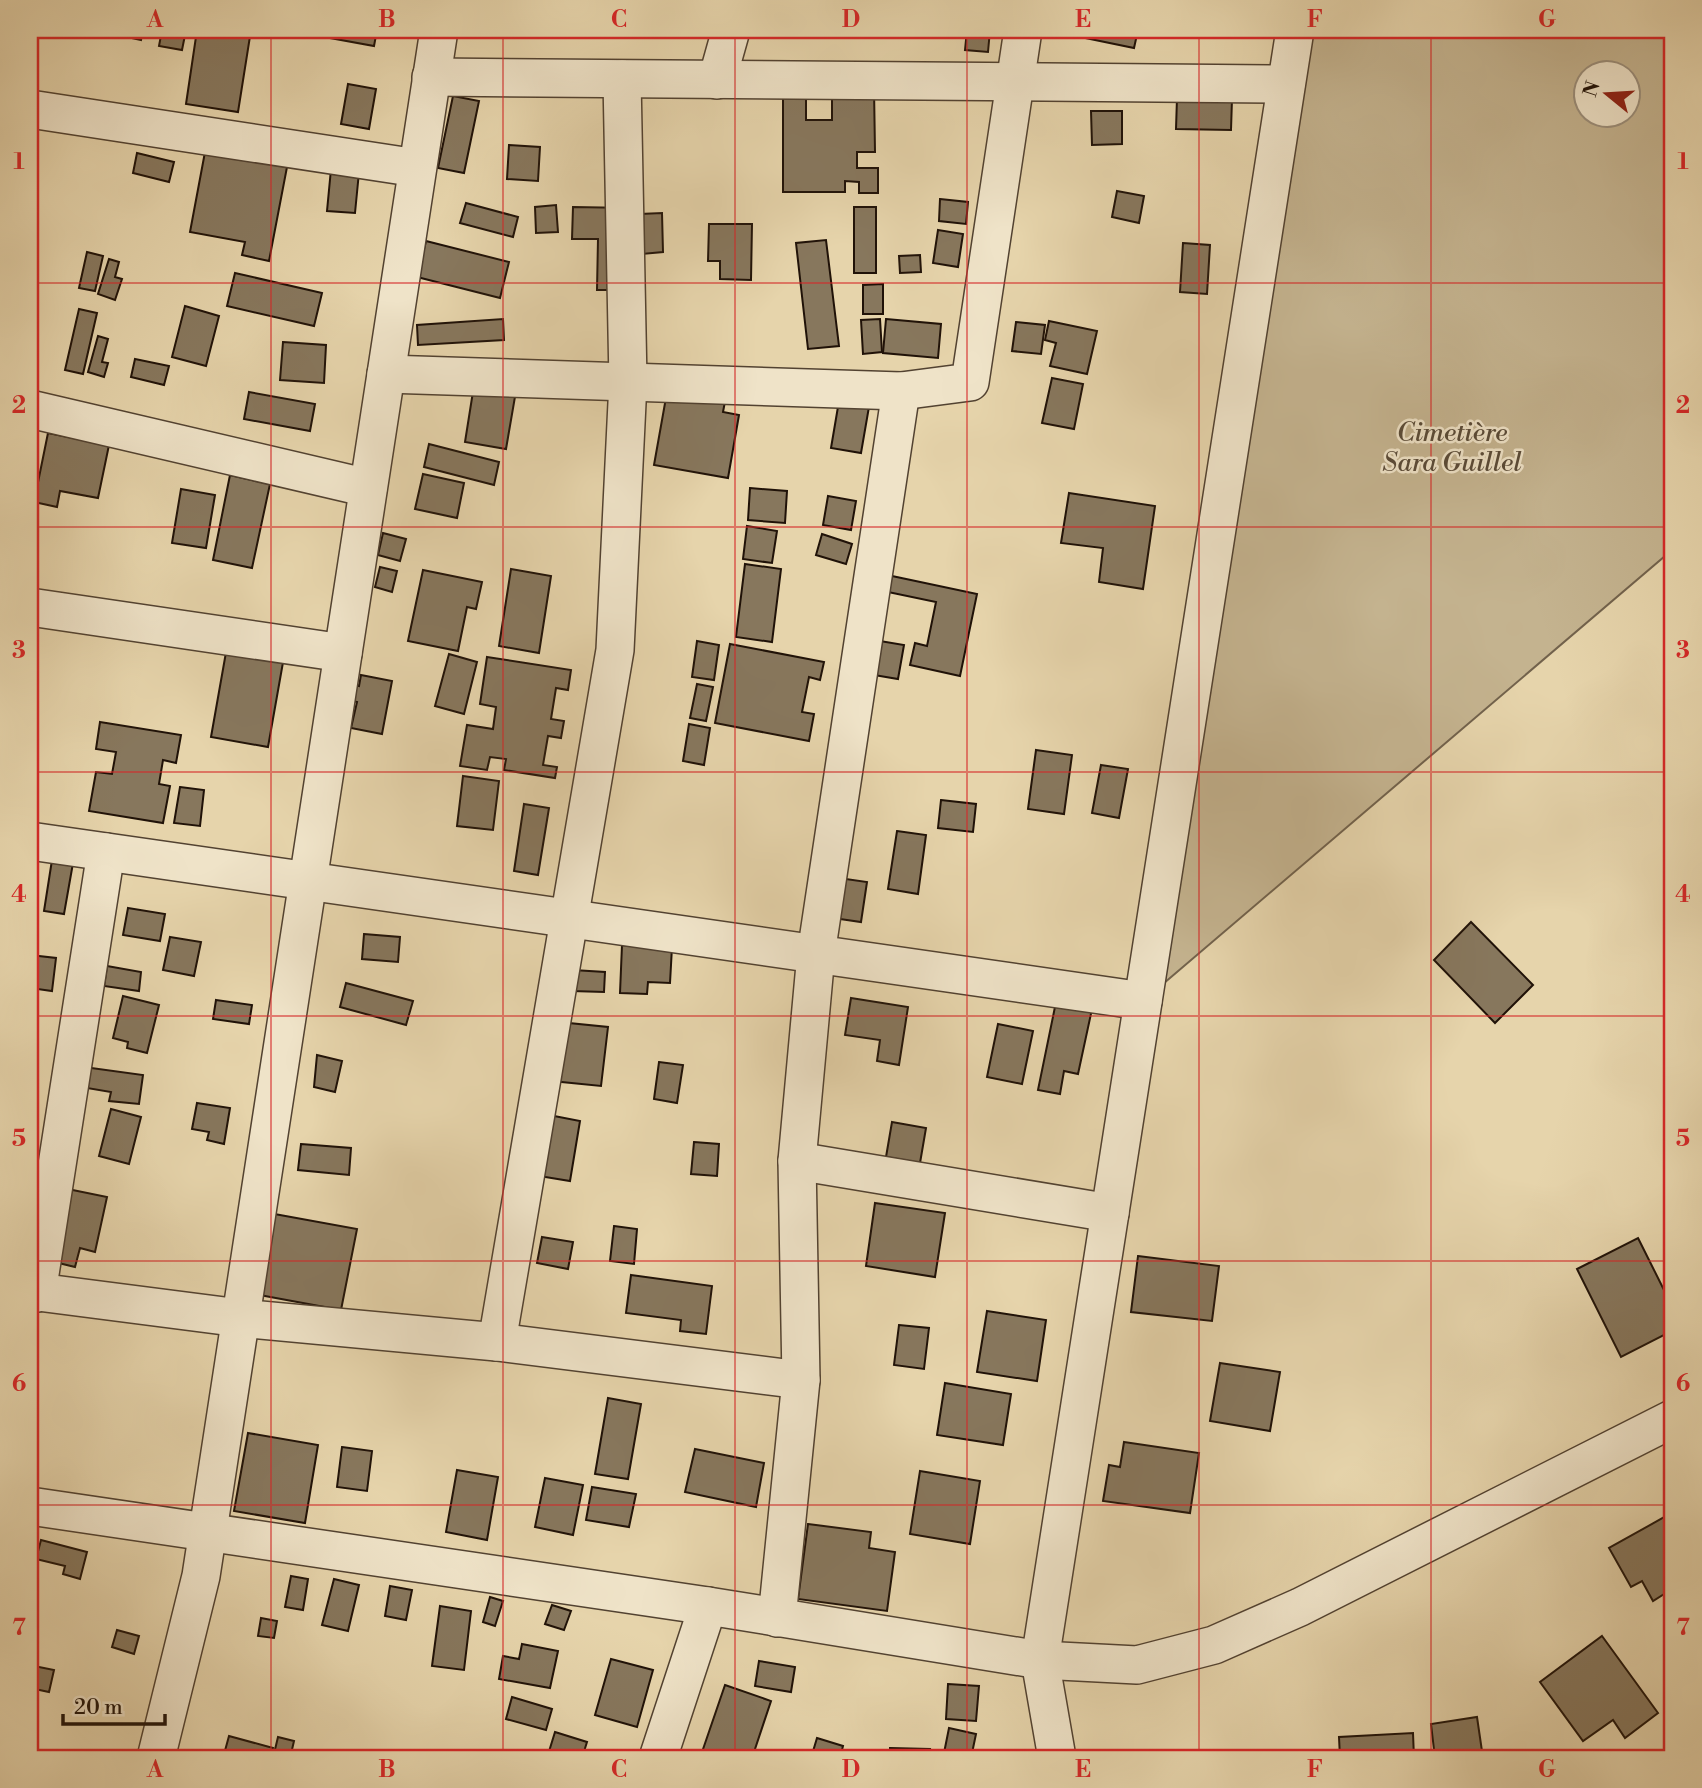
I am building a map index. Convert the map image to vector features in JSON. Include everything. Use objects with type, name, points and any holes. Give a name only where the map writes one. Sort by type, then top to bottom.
[{"type":"street","points":[[156,1758],[201,1576],[439,30]]},
{"type":"street","points":[[717,80],[731,30]]},
{"type":"street","points":[[386,374],[901,391],[970,382],[1023,30]]},
{"type":"street","points":[[1058,1758],[1040,1660],[1295,30]]},
{"type":"street","points":[[431,77],[1286,84]]},
{"type":"street","points":[[497,1342],[615,650],[628,382],[622,79]]},
{"type":"street","points":[[30,109],[417,168]]},
{"type":"street","points":[[777,1618],[801,1380],[797,1161],[816,954],[901,391]]},
{"type":"street","points":[[30,409],[368,488]]},
{"type":"street","points":[[30,607],[343,653]]},
{"type":"street","points":[[30,841],[1143,1001]]},
{"type":"street","points":[[106,852],[33,1292],[240,1318],[497,1342],[801,1380]]},
{"type":"street","points":[[797,1161],[1110,1213]]},
{"type":"street","points":[[30,1506],[708,1606],[1040,1660],[1138,1665],[1214,1645],[1300,1607],[1672,1419]]},
{"type":"street","points":[[658,1758],[708,1606]]},
{"type":"green space","name":"Cimetière Sara Guillel","points":[[1295,30],[1672,30],[1672,550],[1143,1001]]},
{"type":"building","points":[[104,30],[143,30],[141,40]]},
{"type":"building","points":[[162,30],[186,30],[182,50],[159,46]]},
{"type":"building","points":[[197,30],[251,30],[238,112],[186,104]]},
{"type":"building","points":[[286,30],[377,30],[374,46]]},
{"type":"building","points":[[557,30],[610,30],[610,37],[557,33]]},
{"type":"building","points":[[967,30],[990,30],[988,52],[965,50]]},
{"type":"building","points":[[1062,30],[1138,30],[1134,48],[1061,33]]},
{"type":"building","points":[[348,84],[376,89],[369,129],[341,124]]},
{"type":"building","points":[[874,88],[875,152],[857,152],[857,168],[878,168],[878,193],[859,193],[859,182],[845,181],[845,192],[783,192],[783,91],[806,91],[806,120],[832,120],[832,89]]},
{"type":"building","points":[[453,96],[479,101],[464,173],[438,168]]},
{"type":"building","points":[[1177,98],[1232,99],[1231,130],[1176,129]]},
{"type":"building","points":[[1091,111],[1122,111],[1122,144],[1092,145]]},
{"type":"building","points":[[509,145],[540,147],[538,181],[507,179]]},
{"type":"building","points":[[205,152],[287,167],[269,261],[242,255],[245,242],[190,232]]},
{"type":"building","points":[[137,153],[174,162],[169,182],[133,173]]},
{"type":"building","points":[[331,169],[359,172],[355,213],[327,211]]},
{"type":"building","points":[[1117,191],[1144,196],[1139,223],[1112,217]]},
{"type":"building","points":[[940,199],[968,202],[966,224],[939,221]]},
{"type":"building","points":[[466,203],[518,217],[513,237],[460,223]]},
{"type":"building","points":[[556,205],[558,232],[536,233],[535,207]]},
{"type":"building","points":[[573,207],[631,208],[629,290],[597,290],[598,239],[572,239]]},
{"type":"building","points":[[854,207],[876,207],[876,273],[854,273]]},
{"type":"building","points":[[662,213],[663,252],[642,254],[640,214]]},
{"type":"building","points":[[709,224],[752,224],[751,280],[720,279],[720,261],[708,261]]},
{"type":"building","points":[[938,230],[963,234],[958,267],[933,263]]},
{"type":"building","points":[[826,240],[839,346],[808,349],[796,243]]},
{"type":"building","points":[[426,241],[509,262],[500,298],[417,277]]},
{"type":"building","points":[[1183,243],[1210,245],[1207,294],[1180,292]]},
{"type":"building","points":[[87,252],[103,256],[95,291],[79,288]]},
{"type":"building","points":[[920,255],[921,272],[900,273],[899,256]]},
{"type":"building","points":[[109,259],[119,262],[115,277],[122,279],[115,300],[98,294]]},
{"type":"building","points":[[235,273],[322,293],[314,326],[227,306]]},
{"type":"building","points":[[883,284],[883,314],[863,314],[863,285]]},
{"type":"building","points":[[185,306],[219,316],[206,366],[172,357]]},
{"type":"building","points":[[79,309],[97,313],[83,374],[65,370]]},
{"type":"building","points":[[503,319],[504,340],[418,345],[417,325]]},
{"type":"building","points":[[880,319],[882,352],[863,354],[861,320]]},
{"type":"building","points":[[886,319],[941,324],[938,358],[883,353]]},
{"type":"building","points":[[1049,321],[1097,331],[1087,374],[1050,366],[1056,343],[1045,340]]},
{"type":"building","points":[[1016,322],[1045,325],[1041,354],[1012,351]]},
{"type":"building","points":[[98,336],[108,339],[102,362],[108,363],[104,377],[88,372]]},
{"type":"building","points":[[283,342],[326,345],[324,383],[280,380]]},
{"type":"building","points":[[135,359],[169,366],[164,385],[131,377]]},
{"type":"building","points":[[1052,378],[1083,384],[1074,429],[1042,423]]},
{"type":"building","points":[[475,379],[517,385],[506,449],[465,442]]},
{"type":"building","points":[[727,391],[723,412],[739,415],[728,478],[654,465],[667,392]]},
{"type":"building","points":[[249,392],[315,404],[310,431],[244,419]]},
{"type":"building","points":[[840,395],[870,401],[861,453],[831,448]]},
{"type":"building","points":[[48,433],[109,445],[98,498],[60,491],[57,507],[34,502]]},
{"type":"building","points":[[429,444],[499,462],[494,485],[424,467]]},
{"type":"building","points":[[423,474],[464,483],[457,518],[415,509]]},
{"type":"building","points":[[230,475],[270,484],[252,568],[213,560]]},
{"type":"building","points":[[750,488],[787,491],[785,523],[748,520]]},
{"type":"building","points":[[181,489],[215,495],[206,548],[172,543]]},
{"type":"building","points":[[1069,493],[1155,506],[1143,589],[1099,582],[1103,548],[1061,543]]},
{"type":"building","points":[[828,496],[856,501],[851,530],[823,525]]},
{"type":"building","points":[[747,526],[777,531],[772,563],[743,559]]},
{"type":"building","points":[[383,533],[406,539],[400,561],[378,555]]},
{"type":"building","points":[[822,534],[852,544],[846,564],[816,555]]},
{"type":"building","points":[[745,564],[781,569],[772,642],[736,637]]},
{"type":"building","points":[[380,567],[397,571],[392,592],[375,587]]},
{"type":"building","points":[[511,569],[551,576],[539,653],[499,646]]},
{"type":"building","points":[[423,570],[482,582],[476,609],[467,607],[458,651],[408,641]]},
{"type":"building","points":[[892,576],[977,594],[960,676],[910,665],[915,643],[927,646],[936,602],[888,592]]},
{"type":"building","points":[[874,640],[904,645],[898,679],[868,674]]},
{"type":"building","points":[[228,641],[285,651],[268,747],[211,737]]},
{"type":"building","points":[[697,641],[719,645],[714,680],[692,677]]},
{"type":"building","points":[[730,644],[824,662],[820,680],[809,677],[802,712],[814,714],[809,741],[715,723]]},
{"type":"building","points":[[449,654],[477,662],[464,714],[435,706]]},
{"type":"building","points":[[487,657],[571,670],[568,690],[556,688],[551,719],[564,721],[561,738],[548,736],[543,765],[557,767],[555,778],[504,770],[506,759],[490,757],[487,770],[460,766],[467,725],[493,729],[496,707],[480,704]]},
{"type":"building","points":[[361,675],[392,681],[382,734],[351,728],[357,702],[344,699],[347,684],[359,686]]},
{"type":"building","points":[[697,684],[713,687],[706,721],[690,718]]},
{"type":"building","points":[[100,722],[181,735],[176,763],[163,760],[159,784],[170,786],[163,823],[89,811],[96,772],[112,774],[116,752],[96,749]]},
{"type":"building","points":[[689,724],[710,728],[704,765],[683,761]]},
{"type":"building","points":[[1036,750],[1072,755],[1064,814],[1028,809]]},
{"type":"building","points":[[1101,765],[1128,769],[1119,818],[1092,813]]},
{"type":"building","points":[[463,776],[499,781],[493,830],[457,826]]},
{"type":"building","points":[[180,787],[204,790],[200,826],[174,823]]},
{"type":"building","points":[[941,800],[976,804],[973,832],[938,828]]},
{"type":"building","points":[[524,804],[549,808],[538,875],[514,871]]},
{"type":"building","points":[[897,831],[926,835],[918,894],[888,889]]},
{"type":"building","points":[[52,860],[73,863],[64,914],[44,911]]},
{"type":"building","points":[[832,877],[867,882],[861,922],[826,917]]},
{"type":"building","points":[[128,908],[165,914],[160,941],[123,935]]},
{"type":"building","points":[[1471,922],[1533,985],[1495,1023],[1434,960]]},
{"type":"building","points":[[364,934],[400,937],[398,962],[362,959]]},
{"type":"building","points":[[170,937],[201,942],[194,976],[163,970]]},
{"type":"building","points":[[622,945],[672,947],[670,983],[648,982],[647,994],[620,993]]},
{"type":"building","points":[[30,955],[56,958],[52,991],[30,988]]},
{"type":"building","points":[[107,966],[141,972],[139,991],[104,986]]},
{"type":"building","points":[[573,970],[605,972],[604,992],[572,991]]},
{"type":"building","points":[[346,983],[413,1001],[406,1025],[340,1007]]},
{"type":"building","points":[[123,996],[159,1005],[147,1053],[127,1048],[128,1042],[113,1038]]},
{"type":"building","points":[[851,998],[908,1007],[899,1065],[877,1061],[880,1040],[845,1035]]},
{"type":"building","points":[[216,1000],[252,1005],[249,1024],[213,1019]]},
{"type":"building","points":[[1056,1002],[1092,1009],[1078,1074],[1064,1071],[1060,1094],[1038,1090]]},
{"type":"building","points":[[549,1021],[608,1027],[601,1086],[542,1080]]},
{"type":"building","points":[[998,1024],[1033,1031],[1022,1084],[987,1077]]},
{"type":"building","points":[[317,1055],[342,1061],[335,1092],[314,1087]]},
{"type":"building","points":[[659,1062],[683,1065],[677,1103],[654,1099]]},
{"type":"building","points":[[84,1067],[143,1075],[139,1104],[109,1101],[111,1092],[81,1087]]},
{"type":"building","points":[[197,1103],[230,1108],[224,1144],[207,1140],[209,1132],[192,1129]]},
{"type":"building","points":[[111,1109],[141,1117],[129,1164],[99,1156]]},
{"type":"building","points":[[549,1115],[580,1121],[570,1181],[539,1176]]},
{"type":"building","points":[[892,1122],[926,1128],[920,1163],[886,1157]]},
{"type":"building","points":[[694,1142],[719,1144],[717,1176],[691,1174]]},
{"type":"building","points":[[301,1144],[351,1148],[349,1175],[298,1170]]},
{"type":"building","points":[[58,1187],[107,1197],[95,1252],[80,1248],[75,1267],[42,1259]]},
{"type":"building","points":[[875,1203],[945,1213],[935,1277],[866,1266]]},
{"type":"building","points":[[269,1213],[357,1229],[341,1310],[254,1294]]},
{"type":"building","points":[[614,1226],[637,1229],[634,1264],[610,1261]]},
{"type":"building","points":[[542,1237],[573,1242],[568,1269],[537,1263]]},
{"type":"building","points":[[1638,1238],[1672,1306],[1672,1331],[1621,1357],[1577,1269]]},
{"type":"building","points":[[1138,1256],[1219,1266],[1212,1321],[1131,1312]]},
{"type":"building","points":[[631,1275],[712,1286],[706,1334],[680,1331],[681,1320],[626,1313]]},
{"type":"building","points":[[987,1311],[1046,1320],[1037,1381],[977,1372]]},
{"type":"building","points":[[899,1325],[929,1328],[924,1369],[894,1365]]},
{"type":"building","points":[[1220,1363],[1280,1372],[1270,1431],[1210,1421]]},
{"type":"building","points":[[945,1383],[1011,1394],[1003,1445],[937,1435]]},
{"type":"building","points":[[608,1398],[641,1404],[628,1479],[595,1474]]},
{"type":"building","points":[[248,1433],[318,1445],[305,1523],[234,1511]]},
{"type":"building","points":[[1124,1442],[1199,1453],[1190,1513],[1103,1501],[1109,1465],[1120,1467]]},
{"type":"building","points":[[342,1447],[372,1451],[367,1491],[337,1487]]},
{"type":"building","points":[[695,1449],[764,1463],[756,1507],[685,1492]]},
{"type":"building","points":[[457,1470],[498,1477],[487,1540],[446,1532]]},
{"type":"building","points":[[920,1471],[980,1481],[970,1544],[910,1534]]},
{"type":"building","points":[[545,1478],[583,1485],[573,1535],[535,1527]]},
{"type":"building","points":[[592,1487],[636,1494],[629,1527],[586,1520]]},
{"type":"building","points":[[1668,1515],[1672,1523],[1672,1589],[1653,1601],[1642,1581],[1631,1587],[1609,1548]]},
{"type":"building","points":[[808,1524],[871,1532],[869,1548],[895,1552],[887,1611],[798,1599]]},
{"type":"building","points":[[41,1540],[87,1552],[80,1579],[63,1574],[65,1566],[36,1559]]},
{"type":"building","points":[[291,1576],[308,1579],[303,1610],[285,1607]]},
{"type":"building","points":[[334,1579],[359,1585],[348,1631],[322,1625]]},
{"type":"building","points":[[390,1586],[412,1590],[406,1620],[385,1616]]},
{"type":"building","points":[[490,1597],[503,1601],[495,1626],[483,1622]]},
{"type":"building","points":[[552,1605],[571,1611],[564,1630],[545,1624]]},
{"type":"building","points":[[440,1606],[471,1611],[464,1670],[432,1666]]},
{"type":"building","points":[[261,1618],[277,1621],[274,1638],[258,1636]]},
{"type":"building","points":[[117,1630],[139,1636],[134,1654],[112,1647]]},
{"type":"building","points":[[1602,1636],[1658,1713],[1625,1738],[1613,1720],[1583,1741],[1540,1682]]},
{"type":"building","points":[[522,1644],[558,1651],[550,1688],[499,1679],[503,1656],[519,1659]]},
{"type":"building","points":[[611,1659],[653,1670],[637,1727],[595,1715]]},
{"type":"building","points":[[759,1661],[795,1667],[791,1692],[755,1686]]},
{"type":"building","points":[[34,1666],[54,1670],[49,1692],[30,1688]]},
{"type":"building","points":[[948,1684],[979,1686],[976,1721],[946,1719]]},
{"type":"building","points":[[725,1685],[771,1701],[752,1758],[700,1758]]},
{"type":"building","points":[[512,1697],[552,1709],[546,1730],[506,1719]]},
{"type":"building","points":[[1477,1717],[1483,1758],[1435,1758],[1431,1724]]},
{"type":"building","points":[[949,1728],[976,1734],[971,1758],[943,1758]]},
{"type":"building","points":[[555,1732],[587,1742],[582,1758],[547,1758]]},
{"type":"building","points":[[1413,1733],[1414,1758],[1340,1758],[1339,1737]]},
{"type":"building","points":[[229,1736],[273,1748],[270,1758],[223,1758]]},
{"type":"building","points":[[278,1737],[294,1741],[291,1754],[308,1758],[273,1758]]},
{"type":"building","points":[[817,1738],[843,1746],[840,1758],[811,1758]]},
{"type":"building","points":[[890,1748],[930,1749],[929,1758],[890,1758]]},
{"type":"building","points":[[30,1753],[51,1756],[51,1758],[30,1758]]}]
